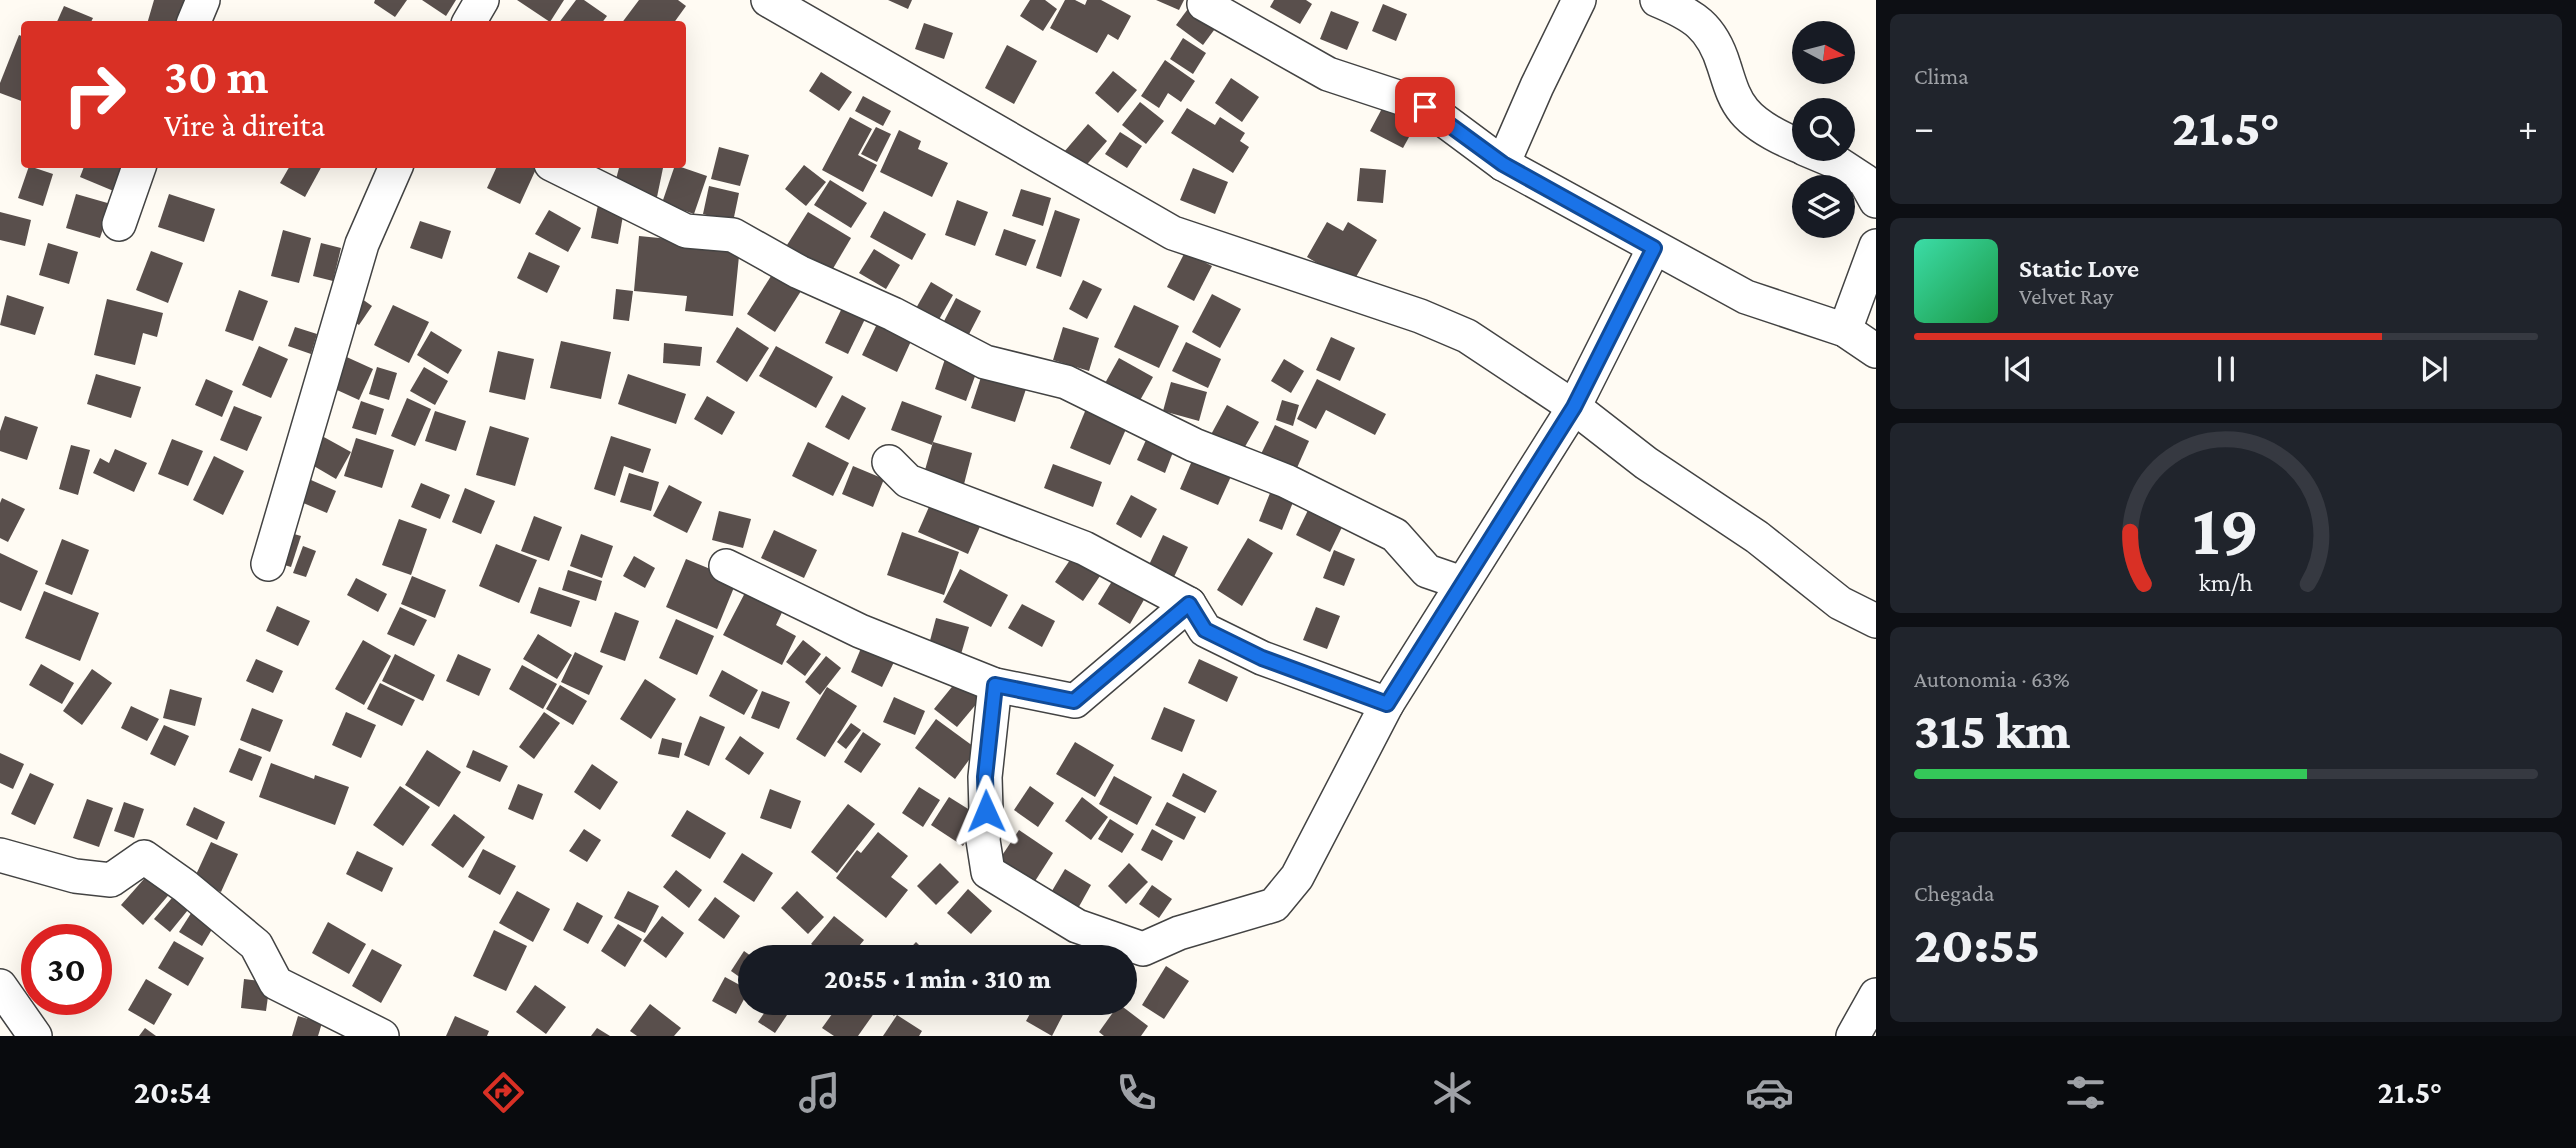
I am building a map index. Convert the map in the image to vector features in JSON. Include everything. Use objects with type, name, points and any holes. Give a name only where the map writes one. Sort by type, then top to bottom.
[{"type":"street","points":[[194,21],[203,0]]},
{"type":"street","points":[[470,21],[482,0]]},
{"type":"street","points":[[768,0],[1173,233],[1420,316],[1467,336],[1574,407],[1646,463],[1757,537],[1840,603],[1876,621]]},
{"type":"street","points":[[1503,164],[1536,86],[1579,0]]},
{"type":"street","points":[[1657,0],[1684,12],[1704,26],[1716,43],[1731,89],[1744,110],[1756,123],[1792,142]]},
{"type":"street","points":[[1204,4],[1328,74],[1425,107],[1503,164],[1746,297],[1845,330],[1876,351]]},
{"type":"street","points":[[1834,161],[1865,181],[1876,201]]},
{"type":"street","points":[[119,224],[139,168]]},
{"type":"street","points":[[268,564],[362,244],[395,168]]},
{"type":"street","points":[[559,168],[685,231],[733,235],[799,272],[894,314],[985,362],[1066,382],[1194,445],[1286,481],[1395,535],[1427,571],[1462,583]]},
{"type":"street","points":[[1845,330],[1876,246]]},
{"type":"street","points":[[995,685],[985,777],[983,840],[988,872],[1077,926],[1143,949],[1179,933],[1274,905],[1297,877],[1387,704],[1574,407],[1654,248]]},
{"type":"street","points":[[890,461],[908,481],[1084,548],[1189,604],[1205,630],[1262,658],[1387,704]]},
{"type":"street","points":[[726,566],[860,631],[995,685],[1074,701],[1189,604]]},
{"type":"street","points":[[0,855],[75,876],[111,880],[144,857],[185,886],[256,946],[276,983],[382,1036]]},
{"type":"street","points":[[0,986],[36,1036]]},
{"type":"street","points":[[1853,1036],[1876,995]]},
{"type":"building","points":[[154,0],[188,0],[183,21],[148,21]]},
{"type":"building","points":[[375,0],[407,0],[395,17],[374,3]]},
{"type":"building","points":[[422,0],[456,0],[446,16]]},
{"type":"building","points":[[517,0],[564,0],[548,21]]},
{"type":"building","points":[[576,0],[584,0],[607,16],[603,21],[560,21]]},
{"type":"building","points":[[639,0],[678,0],[686,6],[675,21],[623,21]]},
{"type":"building","points":[[888,0],[912,0],[908,9]]},
{"type":"building","points":[[1030,0],[1045,0],[1057,9],[1043,31],[1020,16]]},
{"type":"building","points":[[1065,0],[1075,0],[1085,5],[1087,0],[1101,0],[1131,16],[1118,40],[1108,34],[1097,53],[1050,28]]},
{"type":"building","points":[[1156,0],[1184,0],[1179,10]]},
{"type":"building","points":[[1274,0],[1306,0],[1312,4],[1300,24],[1270,7]]},
{"type":"building","points":[[1193,2],[1220,22],[1203,45],[1176,25]]},
{"type":"building","points":[[1383,4],[1407,14],[1396,41],[1372,31]]},
{"type":"building","points":[[64,6],[93,18],[92,21],[57,21]]},
{"type":"building","points":[[1331,11],[1359,22],[1347,50],[1320,39]]},
{"type":"building","points":[[924,23],[953,33],[944,59],[915,49]]},
{"type":"building","points":[[19,35],[21,36],[21,101],[0,93],[0,83]]},
{"type":"building","points":[[1183,38],[1206,53],[1193,74],[1170,59]]},
{"type":"building","points":[[1007,45],[1037,61],[1014,104],[985,88]]},
{"type":"building","points":[[1165,60],[1195,81],[1181,102],[1168,93],[1159,108],[1141,96]]},
{"type":"building","points":[[1113,71],[1137,90],[1118,113],[1095,93]]},
{"type":"building","points":[[821,72],[852,92],[839,111],[809,91]]},
{"type":"building","points":[[1231,78],[1259,97],[1242,122],[1215,103]]},
{"type":"building","points":[[863,96],[891,111],[883,126],[855,111]]},
{"type":"building","points":[[1386,101],[1419,119],[1403,148],[1370,131]]},
{"type":"building","points":[[1140,102],[1164,121],[1146,144],[1122,125]]},
{"type":"building","points":[[1187,108],[1215,125],[1220,117],[1245,133],[1240,141],[1249,147],[1233,173],[1171,133]]},
{"type":"building","points":[[850,117],[872,129],[858,155],[877,165],[863,192],[822,170]]},
{"type":"building","points":[[1088,124],[1107,141],[1083,169],[1064,152]]},
{"type":"building","points":[[876,127],[891,134],[877,162],[861,154]]},
{"type":"building","points":[[899,130],[921,141],[918,149],[948,163],[932,197],[880,172]]},
{"type":"building","points":[[1120,132],[1142,146],[1127,168],[1105,154]]},
{"type":"building","points":[[719,147],[749,155],[740,186],[711,179]]},
{"type":"building","points":[[804,165],[826,182],[806,206],[785,189]]},
{"type":"building","points":[[28,168],[53,174],[43,206],[18,198]]},
{"type":"building","points":[[83,168],[125,170],[116,192],[80,177]]},
{"type":"building","points":[[289,168],[321,168],[305,197],[280,183]]},
{"type":"building","points":[[496,168],[536,169],[520,204],[487,188]]},
{"type":"building","points":[[619,168],[663,168],[657,197],[614,187]]},
{"type":"building","points":[[674,168],[684,168],[707,176],[694,214],[662,203]]},
{"type":"building","points":[[1193,168],[1228,182],[1215,214],[1180,200]]},
{"type":"building","points":[[1360,168],[1386,170],[1383,203],[1357,201]]},
{"type":"building","points":[[830,180],[867,203],[851,228],[814,205]]},
{"type":"building","points":[[709,186],[739,193],[733,222],[703,214]]},
{"type":"building","points":[[1021,189],[1051,198],[1043,226],[1012,216]]},
{"type":"building","points":[[76,194],[111,204],[100,238],[66,228]]},
{"type":"building","points":[[169,194],[215,209],[204,242],[158,227]]},
{"type":"building","points":[[957,200],[988,212],[975,246],[945,235]]},
{"type":"building","points":[[598,205],[624,210],[618,244],[591,238]]},
{"type":"building","points":[[549,210],[581,228],[568,252],[535,234]]},
{"type":"building","points":[[1055,210],[1080,219],[1061,277],[1036,268]]},
{"type":"building","points":[[884,211],[926,234],[912,260],[870,237]]},
{"type":"building","points":[[0,212],[31,220],[25,246],[0,240]]},
{"type":"building","points":[[808,212],[851,238],[831,272],[787,245]]},
{"type":"building","points":[[420,221],[451,231],[442,259],[410,248]]},
{"type":"building","points":[[1327,222],[1343,231],[1348,222],[1377,240],[1352,284],[1307,257]]},
{"type":"building","points":[[1004,229],[1036,240],[1026,266],[995,255]]},
{"type":"building","points":[[283,230],[311,238],[299,283],[271,276]]},
{"type":"building","points":[[639,236],[740,246],[733,316],[685,311],[687,296],[634,291]]},
{"type":"building","points":[[48,243],[78,252],[69,284],[39,275]]},
{"type":"building","points":[[321,243],[341,248],[333,281],[313,276]]},
{"type":"building","points":[[874,249],[900,265],[886,289],[859,273]]},
{"type":"building","points":[[151,251],[183,263],[168,303],[136,290]]},
{"type":"building","points":[[529,252],[560,266],[547,293],[517,278]]},
{"type":"building","points":[[1185,252],[1212,266],[1194,301],[1167,287]]},
{"type":"building","points":[[773,273],[801,291],[775,332],[747,314]]},
{"type":"building","points":[[1083,280],[1102,289],[1087,319],[1069,309]]},
{"type":"building","points":[[931,282],[953,295],[937,323],[915,310]]},
{"type":"building","points":[[616,289],[633,291],[629,321],[613,319]]},
{"type":"building","points":[[239,290],[268,301],[253,341],[225,331]]},
{"type":"building","points":[[355,294],[372,306],[359,325],[342,314]]},
{"type":"building","points":[[1212,294],[1241,309],[1220,348],[1192,332]]},
{"type":"building","points":[[7,295],[44,307],[35,335],[0,325]]},
{"type":"building","points":[[956,298],[981,311],[966,340],[941,327]]},
{"type":"building","points":[[107,299],[163,313],[157,337],[143,333],[135,365],[94,355]]},
{"type":"building","points":[[393,305],[429,322],[409,363],[374,345]]},
{"type":"building","points":[[1134,305],[1179,326],[1159,368],[1114,347]]},
{"type":"building","points":[[842,308],[865,319],[848,354],[825,343]]},
{"type":"building","points":[[878,322],[912,339],[897,372],[862,355]]},
{"type":"building","points":[[295,327],[317,334],[311,354],[288,346]]},
{"type":"building","points":[[737,327],[769,348],[747,382],[716,362]]},
{"type":"building","points":[[1063,327],[1099,338],[1089,371],[1053,360]]},
{"type":"building","points":[[431,331],[462,350],[448,374],[417,355]]},
{"type":"building","points":[[1331,337],[1355,348],[1340,381],[1316,370]]},
{"type":"building","points":[[561,341],[611,352],[601,399],[550,388]]},
{"type":"building","points":[[1186,342],[1221,359],[1208,388],[1172,371]]},
{"type":"building","points":[[664,343],[702,347],[700,366],[663,363]]},
{"type":"building","points":[[259,346],[288,359],[271,398],[242,385]]},
{"type":"building","points":[[776,346],[833,377],[816,408],[759,376]]},
{"type":"building","points":[[498,351],[534,359],[525,400],[489,392]]},
{"type":"building","points":[[340,354],[373,369],[359,400],[326,385]]},
{"type":"building","points":[[946,356],[978,368],[966,401],[935,389]]},
{"type":"building","points":[[1119,358],[1153,377],[1138,404],[1104,385]]},
{"type":"building","points":[[1284,359],[1304,371],[1291,393],[1271,381]]},
{"type":"building","points":[[377,367],[397,373],[389,400],[369,394]]},
{"type":"building","points":[[424,367],[448,381],[435,405],[410,391]]},
{"type":"building","points":[[983,371],[1027,386],[1015,422],[971,408]]},
{"type":"building","points":[[96,374],[141,387],[131,418],[87,404]]},
{"type":"building","points":[[628,374],[686,394],[676,424],[618,404]]},
{"type":"building","points":[[206,379],[233,391],[222,417],[195,405]]},
{"type":"building","points":[[1317,379],[1386,414],[1375,435],[1326,410],[1316,429],[1297,419]]},
{"type":"building","points":[[1171,382],[1207,392],[1199,421],[1163,411]]},
{"type":"building","points":[[842,395],[866,408],[849,440],[825,427]]},
{"type":"building","points":[[707,396],[735,412],[722,435],[694,419]]},
{"type":"building","points":[[407,398],[431,409],[415,446],[391,436]]},
{"type":"building","points":[[1282,400],[1299,405],[1293,426],[1276,420]]},
{"type":"building","points":[[361,401],[384,409],[376,435],[352,428]]},
{"type":"building","points":[[902,401],[942,416],[932,445],[891,430]]},
{"type":"building","points":[[1227,405],[1259,422],[1238,459],[1207,442]]},
{"type":"building","points":[[234,406],[262,417],[247,451],[220,440]]},
{"type":"building","points":[[1086,409],[1127,427],[1110,465],[1070,448]]},
{"type":"building","points":[[435,411],[466,421],[456,451],[425,441]]},
{"type":"building","points":[[5,416],[38,427],[27,460],[0,451],[0,431]]},
{"type":"building","points":[[1275,425],[1309,441],[1296,470],[1261,454]]},
{"type":"building","points":[[490,426],[529,438],[515,486],[476,475]]},
{"type":"building","points":[[322,436],[351,452],[336,479],[307,462]]},
{"type":"building","points":[[611,436],[651,449],[643,473],[624,466],[615,496],[594,489]]},
{"type":"building","points":[[356,438],[394,450],[382,488],[344,476]]},
{"type":"building","points":[[172,439],[203,451],[188,486],[158,474]]},
{"type":"building","points":[[1146,440],[1173,452],[1165,473],[1137,460]]},
{"type":"building","points":[[808,442],[849,463],[833,496],[792,476]]},
{"type":"building","points":[[933,442],[972,453],[963,488],[923,477]]},
{"type":"building","points":[[71,445],[90,450],[78,495],[59,489]]},
{"type":"building","points":[[115,449],[147,463],[134,492],[93,473],[100,458],[109,463]]},
{"type":"building","points":[[214,456],[244,471],[223,515],[193,500]]},
{"type":"building","points":[[1194,456],[1233,472],[1218,505],[1180,489]]},
{"type":"building","points":[[1053,464],[1102,482],[1093,507],[1044,488]]},
{"type":"building","points":[[853,466],[884,479],[873,507],[842,494]]},
{"type":"building","points":[[629,473],[659,482],[651,511],[620,502]]},
{"type":"building","points":[[311,480],[336,491],[327,513],[301,502]]},
{"type":"building","points":[[421,483],[450,495],[440,519],[411,507]]},
{"type":"building","points":[[1274,483],[1297,492],[1282,530],[1259,521]]},
{"type":"building","points":[[669,485],[702,502],[687,533],[653,516]]},
{"type":"building","points":[[465,488],[495,501],[481,534],[452,522]]},
{"type":"building","points":[[1131,495],[1157,509],[1141,538],[1116,524]]},
{"type":"building","points":[[2,498],[25,509],[8,542],[0,538]]},
{"type":"building","points":[[932,500],[982,522],[968,554],[918,532]]},
{"type":"building","points":[[1311,504],[1345,521],[1330,552],[1296,535]]},
{"type":"building","points":[[719,511],[751,519],[743,548],[712,540]]},
{"type":"building","points":[[534,516],[562,527],[549,561],[521,551]]},
{"type":"building","points":[[399,519],[427,529],[411,575],[382,565]]},
{"type":"building","points":[[774,530],[817,550],[804,578],[761,558]]},
{"type":"building","points":[[287,532],[301,536],[291,567],[278,563]]},
{"type":"building","points":[[902,532],[959,552],[944,595],[887,575]]},
{"type":"building","points":[[581,534],[613,546],[602,578],[570,566]]},
{"type":"building","points":[[1163,535],[1188,547],[1173,579],[1148,567]]},
{"type":"building","points":[[1248,538],[1273,553],[1242,606],[1217,590]]},
{"type":"building","points":[[62,539],[89,550],[72,595],[45,584]]},
{"type":"building","points":[[496,544],[537,560],[519,603],[479,586]]},
{"type":"building","points":[[303,546],[316,551],[306,577],[293,573]]},
{"type":"building","points":[[1334,550],[1355,559],[1344,586],[1323,578]]},
{"type":"building","points":[[0,553],[38,571],[21,611],[0,602]]},
{"type":"building","points":[[634,556],[655,568],[645,588],[623,576]]},
{"type":"building","points":[[1072,557],[1100,576],[1083,601],[1055,582]]},
{"type":"building","points":[[686,559],[737,580],[717,629],[666,607]]},
{"type":"building","points":[[960,569],[1008,595],[991,627],[943,602]]},
{"type":"building","points":[[568,570],[602,581],[596,601],[562,590]]},
{"type":"building","points":[[412,576],[446,590],[435,618],[401,604]]},
{"type":"building","points":[[356,578],[387,594],[378,612],[347,595]]},
{"type":"building","points":[[1114,578],[1145,598],[1130,624],[1098,604]]},
{"type":"building","points":[[539,587],[580,601],[571,627],[530,613]]},
{"type":"building","points":[[748,587],[785,606],[776,625],[796,636],[782,665],[723,635]]},
{"type":"building","points":[[44,591],[99,613],[80,661],[25,638]]},
{"type":"building","points":[[1022,604],[1055,621],[1042,647],[1008,628]]},
{"type":"building","points":[[277,606],[310,621],[298,646],[266,631]]},
{"type":"building","points":[[400,607],[427,620],[414,646],[387,634]]},
{"type":"building","points":[[1316,607],[1340,616],[1327,649],[1303,640]]},
{"type":"building","points":[[615,612],[639,621],[625,661],[600,652]]},
{"type":"building","points":[[936,618],[969,627],[959,661],[927,652]]},
{"type":"building","points":[[676,619],[714,636],[697,675],[659,658]]},
{"type":"building","points":[[538,634],[572,655],[557,679],[523,659]]},
{"type":"building","points":[[363,640],[391,656],[364,705],[335,689]]},
{"type":"building","points":[[803,640],[821,654],[805,676],[786,662]]},
{"type":"building","points":[[862,646],[894,662],[882,687],[851,672]]},
{"type":"building","points":[[575,652],[603,666],[589,695],[561,682]]},
{"type":"building","points":[[395,654],[435,675],[423,701],[382,681]]},
{"type":"building","points":[[458,654],[491,669],[479,696],[446,681]]},
{"type":"building","points":[[826,656],[841,668],[820,695],[805,682]]},
{"type":"building","points":[[256,659],[283,671],[273,693],[246,681]]},
{"type":"building","points":[[1199,659],[1238,677],[1227,702],[1188,683]]},
{"type":"building","points":[[41,664],[74,683],[62,704],[29,685]]},
{"type":"building","points":[[522,665],[557,684],[543,709],[509,689]]},
{"type":"building","points":[[92,669],[112,683],[82,725],[63,711]]},
{"type":"building","points":[[722,670],[758,690],[744,715],[709,696]]},
{"type":"building","points":[[960,677],[983,696],[957,727],[934,709]]},
{"type":"building","points":[[645,679],[676,699],[651,739],[620,719]]},
{"type":"building","points":[[380,683],[415,700],[402,726],[367,709]]},
{"type":"building","points":[[560,685],[587,701],[573,725],[546,709]]},
{"type":"building","points":[[827,687],[857,706],[825,757],[796,739]]},
{"type":"building","points":[[170,689],[202,698],[195,726],[163,718]]},
{"type":"building","points":[[762,691],[790,702],[779,729],[751,718]]},
{"type":"building","points":[[894,697],[925,711],[915,735],[883,722]]},
{"type":"building","points":[[131,706],[159,719],[147,741],[121,728]]},
{"type":"building","points":[[1164,707],[1195,720],[1182,752],[1151,739]]},
{"type":"building","points":[[252,708],[283,720],[270,752],[240,740]]},
{"type":"building","points":[[346,712],[376,725],[361,758],[332,745]]},
{"type":"building","points":[[544,712],[560,723],[534,759],[519,747]]},
{"type":"building","points":[[700,716],[725,727],[709,766],[684,755]]},
{"type":"building","points":[[936,719],[977,749],[955,779],[915,748]]},
{"type":"building","points":[[851,723],[861,730],[846,749],[837,742]]},
{"type":"building","points":[[164,725],[189,736],[175,766],[150,754]]},
{"type":"building","points":[[863,732],[881,744],[861,773],[844,762]]},
{"type":"building","points":[[740,736],[764,753],[749,775],[725,759]]},
{"type":"building","points":[[662,738],[682,743],[679,758],[658,754]]},
{"type":"building","points":[[1075,742],[1114,765],[1095,797],[1056,774]]},
{"type":"building","points":[[239,748],[262,757],[252,781],[229,772]]},
{"type":"building","points":[[427,750],[461,772],[439,807],[405,785]]},
{"type":"building","points":[[473,750],[508,766],[500,782],[466,767]]},
{"type":"building","points":[[0,753],[24,764],[13,789],[0,783]]},
{"type":"building","points":[[271,763],[314,779],[315,775],[349,787],[335,825],[259,797]]},
{"type":"building","points":[[592,764],[618,782],[600,810],[574,792]]},
{"type":"building","points":[[30,773],[54,784],[35,825],[11,814]]},
{"type":"building","points":[[1183,773],[1217,791],[1205,813],[1172,796]]},
{"type":"building","points":[[1114,776],[1152,797],[1137,825],[1099,804]]},
{"type":"building","points":[[518,784],[543,794],[533,820],[508,809]]},
{"type":"building","points":[[400,786],[430,807],[403,846],[373,825]]},
{"type":"building","points":[[1030,786],[1054,803],[1038,827],[1014,810]]},
{"type":"building","points":[[919,787],[940,800],[923,827],[902,813]]},
{"type":"building","points":[[770,789],[801,801],[791,829],[760,818]]},
{"type":"building","points":[[949,797],[981,817],[963,846],[931,825]]},
{"type":"building","points":[[1082,797],[1108,817],[1091,840],[1065,821]]},
{"type":"building","points":[[87,799],[113,808],[99,847],[73,838]]},
{"type":"building","points":[[124,802],[144,809],[134,838],[114,831]]},
{"type":"building","points":[[1167,802],[1196,817],[1184,840],[1155,825]]},
{"type":"building","points":[[848,804],[875,824],[837,873],[811,852]]},
{"type":"building","points":[[194,807],[225,822],[217,840],[186,825]]},
{"type":"building","points":[[687,810],[726,833],[710,859],[671,836]]},
{"type":"building","points":[[454,814],[485,837],[463,868],[431,845]]},
{"type":"building","points":[[1110,819],[1134,834],[1122,853],[1098,839]]},
{"type":"building","points":[[584,829],[601,840],[587,862],[569,851]]},
{"type":"building","points":[[1152,829],[1173,841],[1162,861],[1141,850]]},
{"type":"building","points":[[1019,830],[1053,853],[1030,889],[995,866]]},
{"type":"building","points":[[878,832],[908,856],[891,877],[908,890],[886,918],[836,878],[857,850],[861,853]]},
{"type":"building","points":[[211,842],[238,854],[221,892],[194,879]]},
{"type":"building","points":[[483,849],[516,866],[500,895],[468,877]]},
{"type":"building","points":[[357,851],[393,868],[382,892],[346,874]]},
{"type":"building","points":[[742,853],[773,873],[754,902],[723,882]]},
{"type":"building","points":[[940,863],[959,882],[936,905],[917,886]]},
{"type":"building","points":[[1129,863],[1148,882],[1126,904],[1108,886]]},
{"type":"building","points":[[1065,869],[1091,885],[1076,912],[1049,896]]},
{"type":"building","points":[[676,870],[702,890],[689,908],[663,887]]},
{"type":"building","points":[[151,871],[172,891],[143,925],[121,905]]},
{"type":"building","points":[[1152,885],[1172,899],[1159,918],[1139,904]]},
{"type":"building","points":[[968,889],[992,911],[971,934],[947,913]]},
{"type":"building","points":[[517,891],[550,909],[533,942],[499,923]]},
{"type":"building","points":[[628,891],[659,906],[645,933],[614,918]]},
{"type":"building","points":[[797,891],[824,917],[808,934],[781,908]]},
{"type":"building","points":[[177,892],[192,905],[170,932],[154,919]]},
{"type":"building","points":[[715,897],[740,916],[724,939],[698,920]]},
{"type":"building","points":[[577,902],[603,916],[588,944],[563,930]]},
{"type":"building","points":[[195,907],[217,921],[202,946],[179,932]]},
{"type":"building","points":[[662,916],[684,933],[666,958],[643,941]]},
{"type":"building","points":[[834,916],[864,940],[860,945],[811,944]]},
{"type":"building","points":[[328,922],[366,944],[349,974],[312,953]]},
{"type":"building","points":[[618,924],[642,939],[625,967],[601,951]]},
{"type":"building","points":[[494,930],[527,946],[506,991],[473,976]]},
{"type":"building","points":[[174,941],[204,958],[188,986],[158,968]]},
{"type":"building","points":[[372,949],[402,965],[381,1003],[352,986]]},
{"type":"building","points":[[738,960],[738,976],[731,971]]},
{"type":"building","points":[[1166,966],[1189,981],[1164,1019],[1142,1005]]},
{"type":"building","points":[[725,977],[738,984],[736,1014],[712,1001]]},
{"type":"building","points":[[146,979],[172,994],[154,1025],[128,1010]]},
{"type":"building","points":[[244,979],[270,982],[266,1011],[241,1008]]},
{"type":"building","points":[[535,985],[566,1007],[546,1034],[516,1012]]},
{"type":"building","points":[[650,1004],[681,1028],[674,1036],[637,1036],[630,1031]]},
{"type":"building","points":[[763,1015],[787,1015],[775,1033],[758,1022]]},
{"type":"building","points":[[831,1015],[873,1015],[858,1036],[834,1036],[822,1028]]},
{"type":"building","points":[[897,1015],[922,1031],[919,1036],[883,1036]]},
{"type":"building","points":[[1029,1015],[1063,1015],[1052,1036],[1026,1021]]},
{"type":"building","points":[[1111,1015],[1134,1015],[1148,1026],[1141,1036],[1104,1036],[1099,1032]]},
{"type":"building","points":[[298,1016],[322,1023],[318,1036],[292,1036]]},
{"type":"building","points":[[455,1016],[489,1031],[487,1036],[446,1036]]},
{"type":"building","points":[[145,1028],[156,1036],[139,1036]]},
{"type":"building","points":[[597,1028],[610,1036],[591,1036]]},
{"type":"route","points":[[986,811],[985,777],[995,685],[1074,701],[1189,604],[1205,630],[1262,658],[1387,704],[1574,407],[1654,248],[1503,164],[1425,107]]}]
